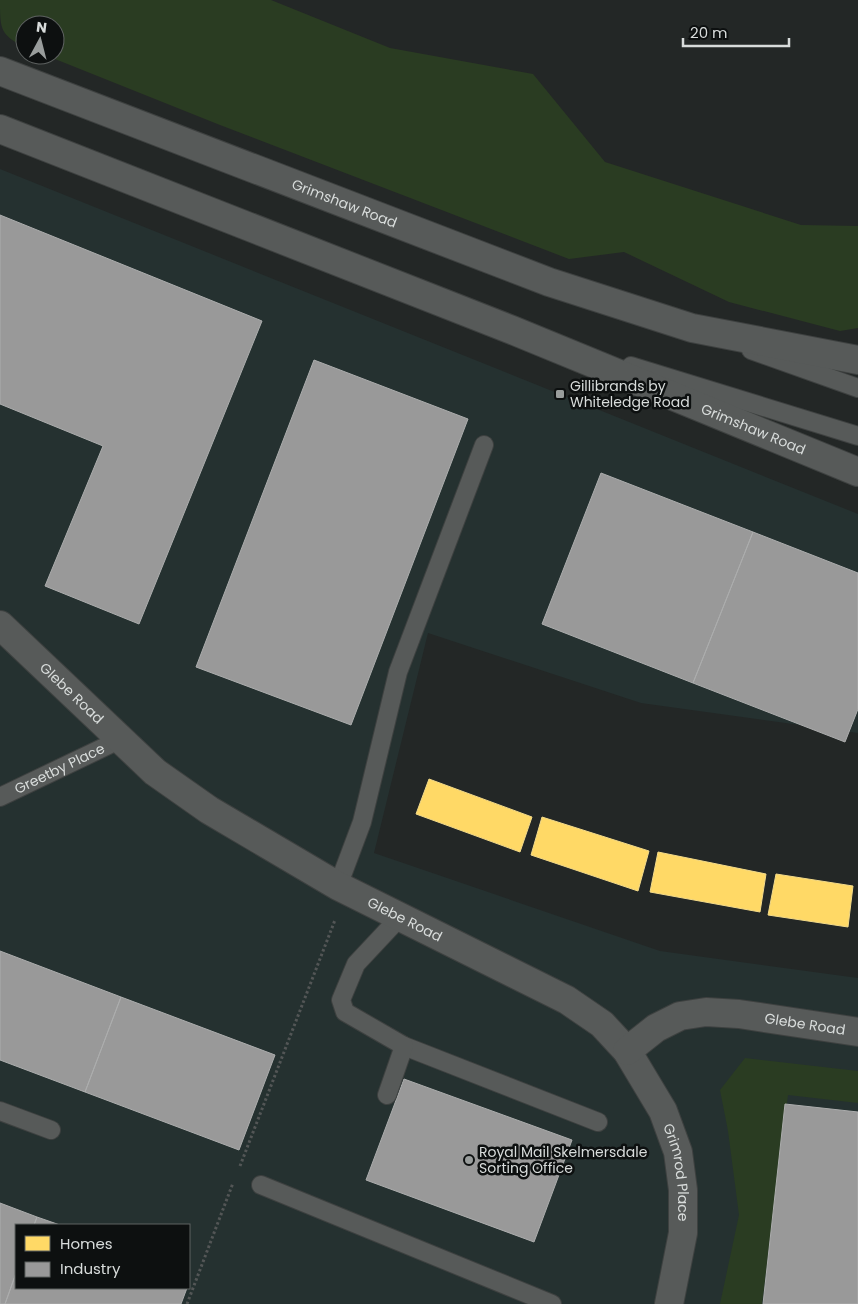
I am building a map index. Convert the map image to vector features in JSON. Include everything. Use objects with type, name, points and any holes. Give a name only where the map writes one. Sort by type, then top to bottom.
[{"type":"main road","name":"Grimshaw Road","points":[[0,71],[549,282],[692,328],[858,360]]},
{"type":"main road","name":"Grimshaw Road","points":[[0,129],[512,330],[858,472]]},
{"type":"main road","name":"Glebe Road","points":[[0,625],[155,772],[209,810],[342,888],[567,1000],[602,1024],[627,1050],[656,1028],[680,1016],[706,1012],[739,1014],[858,1032]]},
{"type":"main road","name":"Grimrod Place","points":[[627,1050],[664,1111],[678,1152],[683,1190],[683,1233],[669,1304]]},
{"type":"lane","name":"Grimshaw Road","points":[[692,328],[858,388]]},
{"type":"lane","name":"Grimshaw Road","points":[[512,330],[858,436]]},
{"type":"lane","points":[[342,888],[362,822],[398,672],[484,445]]},
{"type":"lane","name":"Greetby Place","points":[[0,798],[120,739]]},
{"type":"lane","points":[[400,917],[356,964],[341,1000],[345,1012],[404,1046],[598,1122]]},
{"type":"lane","points":[[387,1096],[404,1046]]},
{"type":"lane","points":[[0,1110],[51,1130]]},
{"type":"lane","points":[[261,1185],[552,1304]]},
{"type":"path","points":[[240,1166],[342,888]]},
{"type":"path","points":[[186,1304],[236,1175]]},
{"type":"shaded area","points":[[0,169],[858,514],[858,733],[641,703],[428,633],[374,853],[660,951],[858,978],[858,1304],[0,1304]]},
{"type":"green space","points":[[0,0],[271,0],[390,48],[533,74],[605,162],[801,225],[858,226],[858,328],[840,331],[729,302],[624,252],[569,259],[220,125],[65,63],[65,15],[15,15],[15,42],[6,35],[0,18]]},
{"type":"green space","points":[[745,1058],[858,1071],[858,1103],[788,1095],[762,1304],[720,1304],[739,1215],[728,1131],[720,1090]]},
{"type":"building: Homes","points":[[429,779],[532,817],[520,852],[416,814]]},
{"type":"building: Homes","points":[[542,817],[649,851],[638,891],[531,855]]},
{"type":"building: Homes","points":[[658,852],[766,874],[760,912],[650,892]]},
{"type":"building: Homes","points":[[776,874],[853,886],[848,927],[768,915]]},
{"type":"building: Industry","points":[[0,215],[262,321],[139,624],[45,586],[103,446],[0,404]]},
{"type":"building: Industry","points":[[314,360],[468,419],[351,725],[196,667]]},
{"type":"building: Industry","points":[[601,473],[753,532],[693,683],[542,624]]},
{"type":"building: Industry","points":[[753,532],[858,573],[858,709],[845,742],[693,683]]},
{"type":"building: Industry","points":[[0,951],[121,997],[85,1092],[0,1060]]},
{"type":"building: Industry","points":[[121,997],[275,1055],[239,1150],[85,1092]]},
{"type":"building: Industry","name":"Royal Mail Skelmersdale Sorting Office","points":[[404,1079],[572,1140],[534,1242],[366,1180]]},
{"type":"building: Industry","points":[[785,1104],[858,1112],[858,1304],[763,1304]]},
{"type":"building: Industry","points":[[0,1203],[37,1217],[34,1224],[15,1224],[15,1276],[5,1304],[0,1304]]},
{"type":"building: Industry","points":[[37,1217],[57,1224],[34,1224]]},
{"type":"building: Industry","points":[[15,1276],[15,1289],[187,1289],[181,1304],[5,1304]]},
{"type":"place","name":"Gillibrands by Whiteledge Road","points":[[560,394]]},
{"type":"place","name":"Royal Mail Skelmersdale Sorting Office","points":[[469,1160]]}]
